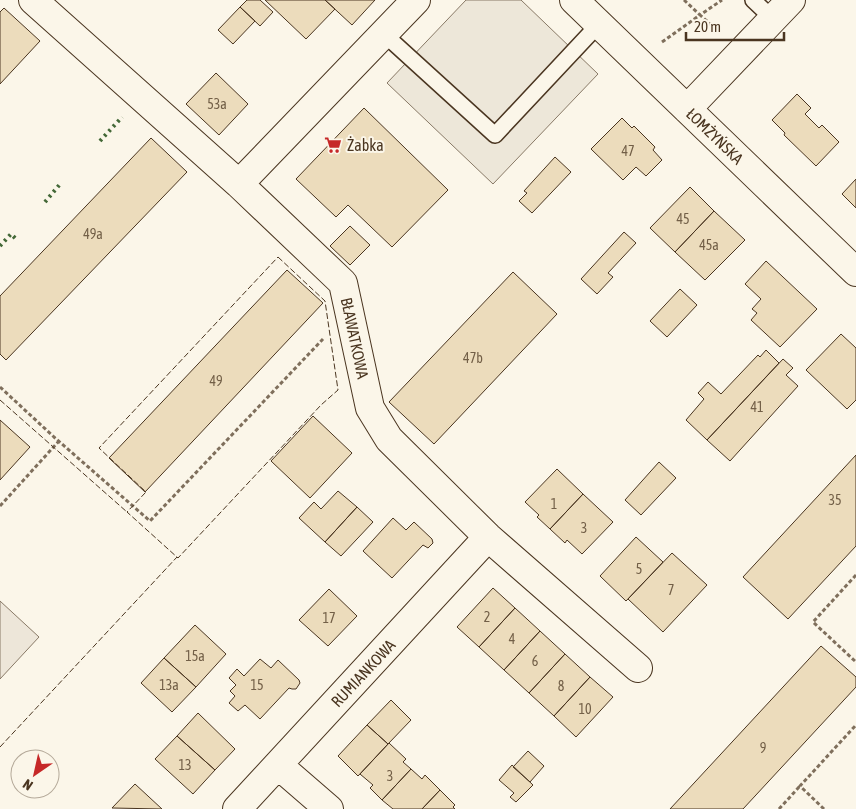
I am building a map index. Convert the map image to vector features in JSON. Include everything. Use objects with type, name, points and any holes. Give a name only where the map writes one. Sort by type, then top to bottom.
[{"type":"street","name":"BŁAWATKOWA","points":[[33,0],[239,184],[343,283],[370,408],[389,439],[488,537],[638,668]]},
{"type":"street","points":[[239,184],[416,0]]},
{"type":"street","name":"ŁOMŻYŃSKA","points":[[574,0],[856,272]]},
{"type":"street","points":[[687,109],[782,10]]},
{"type":"street","name":"RUMIANKOWA","points":[[237,809],[488,537]]},
{"type":"street","points":[[278,766],[328,809]]},
{"type":"lane","points":[[753,0],[782,10]]},
{"type":"lane","points":[[384,34],[495,135],[600,24]]},
{"type":"path","points":[[684,0],[741,52]]},
{"type":"path","points":[[637,61],[722,0]]},
{"type":"path","points":[[0,387],[150,521],[350,312]]},
{"type":"path","points":[[0,506],[59,441]]},
{"type":"path","points":[[856,575],[813,622],[856,662]]},
{"type":"path","points":[[779,809],[856,725]]},
{"type":"path","points":[[800,786],[824,809]]},
{"type":"shaded area","points":[[466,0],[521,0],[598,74],[493,184],[387,83]]},
{"type":"shaded area","points":[[0,601],[39,637],[0,679]]},
{"type":"building","points":[[247,0],[260,0],[273,12],[260,26],[240,7]]},
{"type":"building","points":[[265,0],[325,0],[335,9],[306,39]]},
{"type":"building","points":[[325,0],[375,0],[352,25]]},
{"type":"building","points":[[240,7],[255,21],[233,44],[218,30]]},
{"type":"building","points":[[4,8],[40,41],[0,84],[0,12]]},
{"type":"building","points":[[216,73],[248,104],[219,135],[186,104]]},
{"type":"building","points":[[797,94],[811,108],[805,114],[819,128],[822,125],[839,142],[816,166],[784,135],[785,133],[772,120]]},
{"type":"building","points":[[364,108],[448,190],[392,247],[348,205],[336,217],[296,179]]},
{"type":"building","points":[[622,118],[632,128],[634,126],[655,147],[653,150],[662,160],[646,176],[636,167],[623,180],[591,149]]},
{"type":"building","points":[[151,138],[187,172],[6,360],[0,354],[0,296]]},
{"type":"building","points":[[555,157],[571,172],[532,213],[519,201],[527,193],[524,191]]},
{"type":"building","points":[[856,179],[856,208],[842,194]]},
{"type":"building","points":[[690,187],[714,211],[675,252],[650,228]]},
{"type":"building","points":[[714,211],[745,240],[705,280],[675,252]]},
{"type":"building","points":[[350,226],[370,245],[350,265],[330,246]]},
{"type":"building","points":[[624,232],[636,243],[608,273],[613,277],[597,294],[581,279]]},
{"type":"building","points":[[766,261],[817,309],[780,347],[751,320],[757,313],[752,309],[761,299],[745,284]]},
{"type":"building","points":[[287,270],[323,303],[145,492],[109,458]]},
{"type":"building","points":[[513,272],[557,314],[434,444],[389,402]]},
{"type":"building","points":[[680,289],[697,305],[667,337],[650,321]]},
{"type":"building","points":[[841,334],[856,348],[856,400],[847,409],[806,370]]},
{"type":"building","points":[[766,350],[779,363],[707,440],[686,420],[704,399],[698,393],[708,382],[721,394],[758,355],[760,357]]},
{"type":"building","points":[[783,359],[793,368],[786,375],[798,386],[730,461],[707,440]]},
{"type":"building","points":[[313,416],[352,453],[310,498],[271,461]]},
{"type":"building","points":[[0,420],[30,447],[0,480]]},
{"type":"building","points":[[856,455],[856,546],[788,619],[743,577]]},
{"type":"building","points":[[659,462],[676,478],[641,515],[625,500]]},
{"type":"building","points":[[557,469],[583,494],[550,529],[525,502]]},
{"type":"building","points":[[338,491],[357,507],[325,542],[299,518],[314,502],[321,509]]},
{"type":"building","points":[[583,494],[613,522],[582,554],[567,540],[565,543],[550,529]]},
{"type":"building","points":[[357,507],[373,522],[341,556],[325,542]]},
{"type":"building","points":[[393,518],[406,530],[414,522],[432,539],[433,543],[428,548],[423,545],[392,578],[363,551]]},
{"type":"building","points":[[636,537],[663,562],[626,601],[600,576]]},
{"type":"building","points":[[672,553],[707,585],[663,632],[628,599]]},
{"type":"building","points":[[493,588],[515,608],[479,647],[457,627]]},
{"type":"building","points":[[329,589],[357,616],[328,646],[299,620]]},
{"type":"building","points":[[515,608],[540,631],[504,670],[479,647]]},
{"type":"building","points":[[195,625],[226,654],[196,687],[164,658]]},
{"type":"building","points":[[540,631],[565,654],[529,693],[504,670]]},
{"type":"building","points":[[821,646],[856,677],[856,687],[743,809],[670,809]]},
{"type":"building","points":[[565,654],[590,677],[554,716],[529,693]]},
{"type":"building","points":[[164,658],[196,687],[172,712],[141,683]]},
{"type":"building","points":[[260,659],[271,668],[278,660],[300,683],[296,689],[289,688],[260,719],[245,705],[238,711],[229,703],[235,696],[230,691],[236,685],[229,678],[237,669],[244,676]]},
{"type":"building","points":[[590,677],[613,697],[576,737],[554,716]]},
{"type":"building","points":[[391,700],[411,720],[388,744],[367,725]]},
{"type":"building","points":[[198,713],[235,749],[215,770],[177,736]]},
{"type":"building","points":[[367,725],[388,744],[358,776],[338,756]]},
{"type":"building","points":[[177,736],[215,770],[193,794],[155,759]]},
{"type":"building","points":[[389,743],[406,759],[403,762],[411,769],[382,800],[370,788],[373,785],[360,774]]},
{"type":"building","points":[[528,751],[544,766],[530,782],[513,767]]},
{"type":"building","points":[[512,765],[533,785],[516,802],[510,797],[514,793],[499,780]]},
{"type":"building","points":[[411,769],[422,779],[425,775],[440,790],[422,809],[393,809],[382,800]]},
{"type":"building","points":[[135,784],[162,809],[112,808]]},
{"type":"building","points":[[440,790],[455,805],[453,807],[455,809],[422,809]]},
{"type":"hedge","points":[[100,141],[122,117]]},
{"type":"hedge","points":[[45,202],[61,183]]},
{"type":"hedge","points":[[0,246],[11,234],[16,239]]},
{"type":"fence","points":[[278,257],[325,301],[338,390],[321,405],[178,558],[127,512],[146,492],[99,448],[278,257]]},
{"type":"fence","points":[[0,400],[127,512]]},
{"type":"fence","points":[[0,747],[177,557]]},
{"type":"place","name":"Żabka","points":[[333,145]]}]
